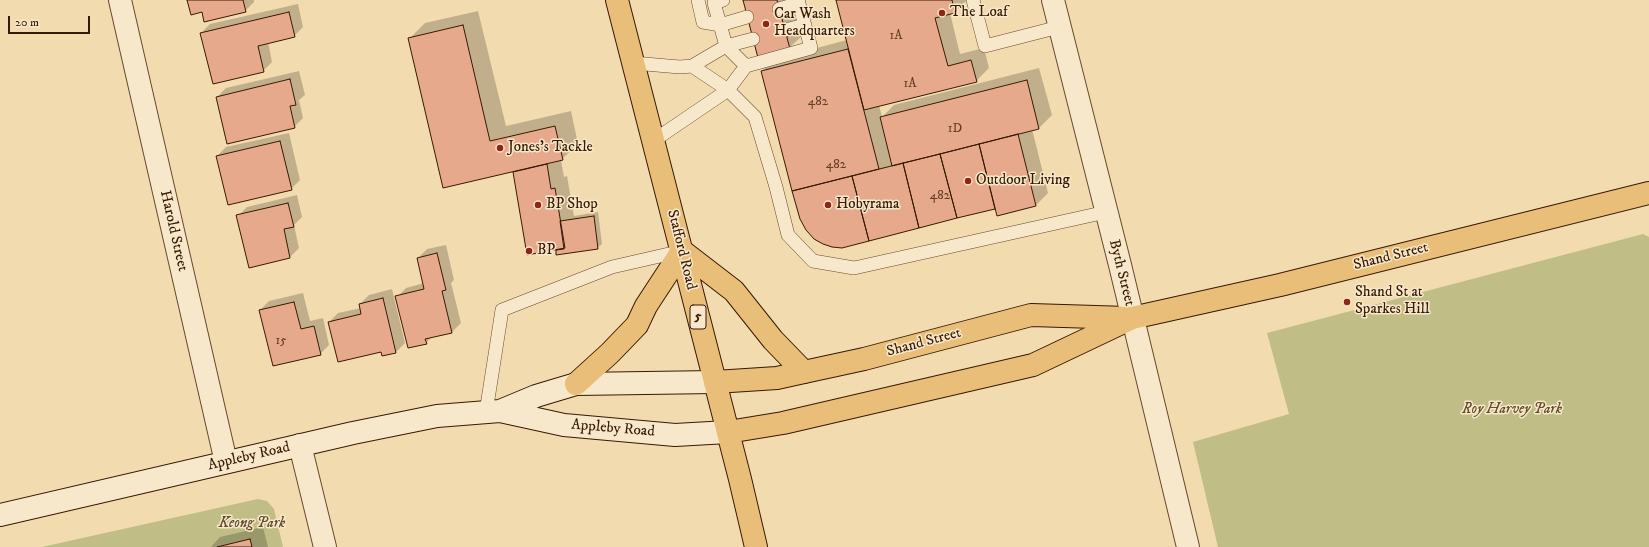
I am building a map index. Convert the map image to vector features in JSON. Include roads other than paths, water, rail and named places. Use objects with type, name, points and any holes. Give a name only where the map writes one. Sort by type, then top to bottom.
[{"type":"main road","name":"Stafford Road","points":[[617,0],[756,547]]},
{"type":"main road","name":"Shand Street","points":[[728,432],[783,423],[1033,366],[1132,318],[1280,285],[1649,193]]},
{"type":"main road","points":[[576,384],[610,353],[637,324],[646,306],[682,252],[734,291],[773,340],[804,372]]},
{"type":"main road","name":"Shand Street","points":[[715,382],[776,378],[864,359],[1031,315],[1132,318]]},
{"type":"street","name":"Harold Street","points":[[120,0],[226,462]]},
{"type":"street","name":"Byth Street","points":[[1053,0],[1188,547]]},
{"type":"street","name":"Appleby Road","points":[[493,412],[536,396],[576,384],[715,382]]},
{"type":"street","name":"Appleby Road","points":[[0,515],[300,445],[437,416],[493,412],[564,425],[675,435],[728,432]]},
{"type":"street","points":[[300,445],[325,547]]},
{"type":"lane","points":[[698,0],[703,22],[720,25],[747,17]]},
{"type":"lane","points":[[723,0],[714,3],[726,46],[746,66]]},
{"type":"lane","points":[[973,0],[985,46],[1060,27]]},
{"type":"lane","points":[[653,141],[728,90],[746,66],[811,48],[798,2],[779,9]]},
{"type":"lane","points":[[785,30],[805,25]]},
{"type":"lane","points":[[633,63],[680,67],[692,66],[726,46],[753,39]]},
{"type":"lane","points":[[692,66],[728,90],[755,117],[776,187],[788,235],[813,260],[854,268],[1106,212]]},
{"type":"lane","points":[[493,412],[502,310],[612,267],[682,252]]},
{"type":"place","name":"The Loaf","points":[[942,13]]},
{"type":"place","name":"Car Wash Headquarters","points":[[766,24]]},
{"type":"place","name":"Jones's Tackle","points":[[500,148]]},
{"type":"place","name":"Outdoor Living","points":[[968,181]]},
{"type":"place","name":"BP Shop","points":[[538,205]]},
{"type":"place","name":"Hobyrama","points":[[828,205]]},
{"type":"place","name":"BP","points":[[529,251]]},
{"type":"place","name":"Shand St at Sparkes Hill","points":[[1347,302]]},
{"type":"park label","name":"Roy Harvey Park","points":[[1512,410]]},
{"type":"park label","name":"Keong Park","points":[[252,524]]}]
